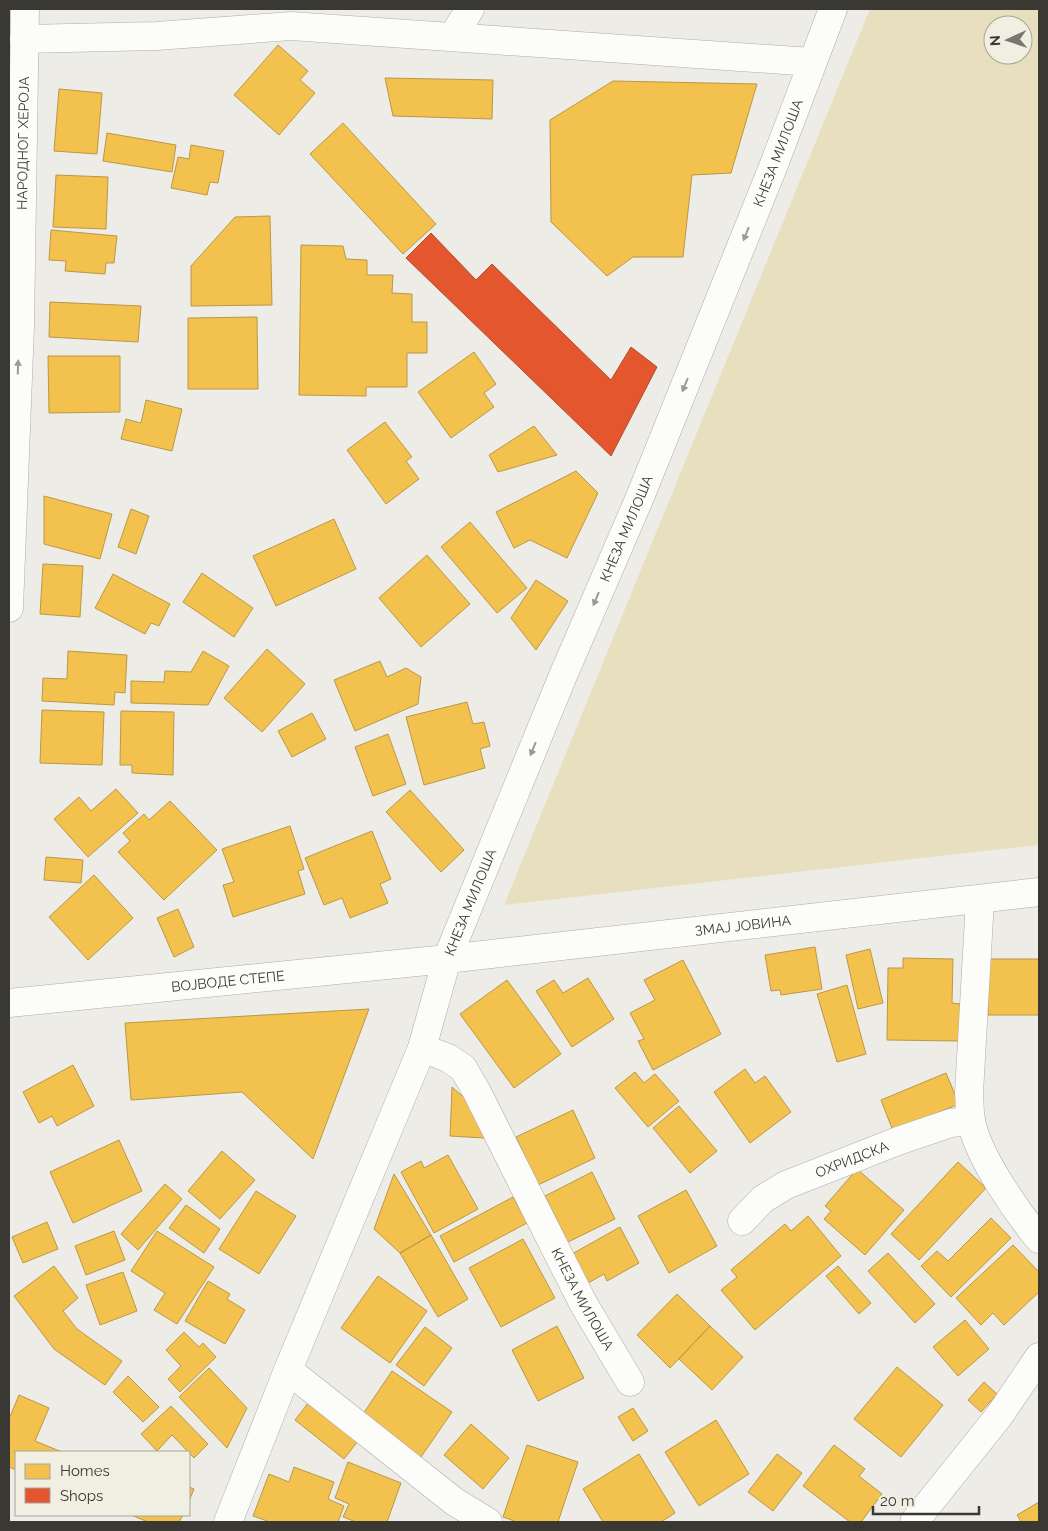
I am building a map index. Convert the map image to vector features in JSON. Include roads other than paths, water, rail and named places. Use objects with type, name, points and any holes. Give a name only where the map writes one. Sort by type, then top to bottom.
[{"type":"street","name":"НАРОДНОГ ХЕРОЈА","points":[[9,608],[14,325],[26,9]]},
{"type":"street","points":[[453,36],[470,9]]},
{"type":"street","name":"КНЕЗА МИЛОША","points":[[228,1522],[288,1370],[422,1048],[447,959],[562,678],[644,488],[773,167],[833,9]]},
{"type":"street","points":[[24,39],[157,36],[291,26],[812,62]]},
{"type":"street","name":"ЗМАЈ ЈОВИНА","points":[[447,959],[1039,892]]},
{"type":"street","points":[[980,900],[969,1093],[971,1121],[981,1152],[1027,1224],[1039,1239]]},
{"type":"street","name":"ВОЈВОДЕ СТЕПЕ","points":[[9,1003],[447,959]]},
{"type":"street","name":"КНЕЗА МИЛОША","points":[[422,1048],[448,1058],[463,1068],[478,1092],[532,1204],[583,1302],[630,1382]]},
{"type":"street","name":"ОХРИДСКА","points":[[742,1221],[763,1199],[786,1185],[898,1141],[951,1123],[971,1121]]},
{"type":"street","points":[[914,1522],[999,1416],[1039,1357]]},
{"type":"street","points":[[288,1370],[454,1502],[488,1522]]}]
